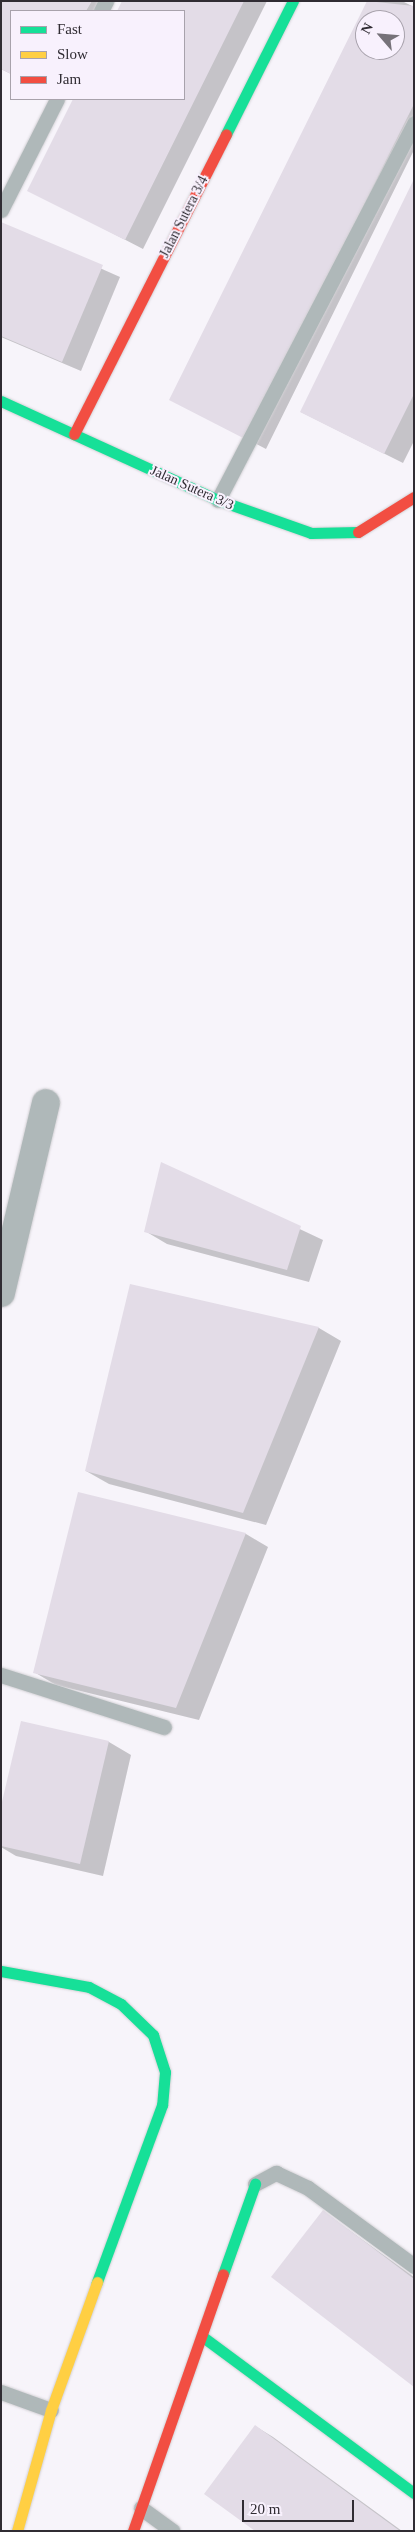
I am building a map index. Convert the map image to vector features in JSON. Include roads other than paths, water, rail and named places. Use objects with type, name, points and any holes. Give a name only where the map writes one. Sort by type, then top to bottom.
[{"type":"street","name":"Jalan Sutera 3/4","points":[[74,434],[294,1]]},
{"type":"street","name":"Jalan Sutera 3/3","points":[[1,401],[218,500],[312,533],[359,532],[390,516],[414,497]]},
{"type":"street","points":[[1,1292],[46,1103]]},
{"type":"street","points":[[1,1971],[90,1987],[121,2004],[153,2035],[165,2072],[162,2105],[51,2410],[17,2531]]},
{"type":"street","points":[[133,2531],[203,2337],[255,2184]]},
{"type":"street","points":[[203,2337],[414,2493]]},
{"type":"lane","points":[[1,210],[56,100]]},
{"type":"lane","points":[[218,500],[414,123]]},
{"type":"lane","points":[[1,1676],[164,1727]]},
{"type":"lane","points":[[255,2184],[276,2173],[308,2188],[414,2266]]},
{"type":"lane","points":[[1,2392],[51,2410]]},
{"type":"lane","points":[[141,2508],[173,2531]]}]
